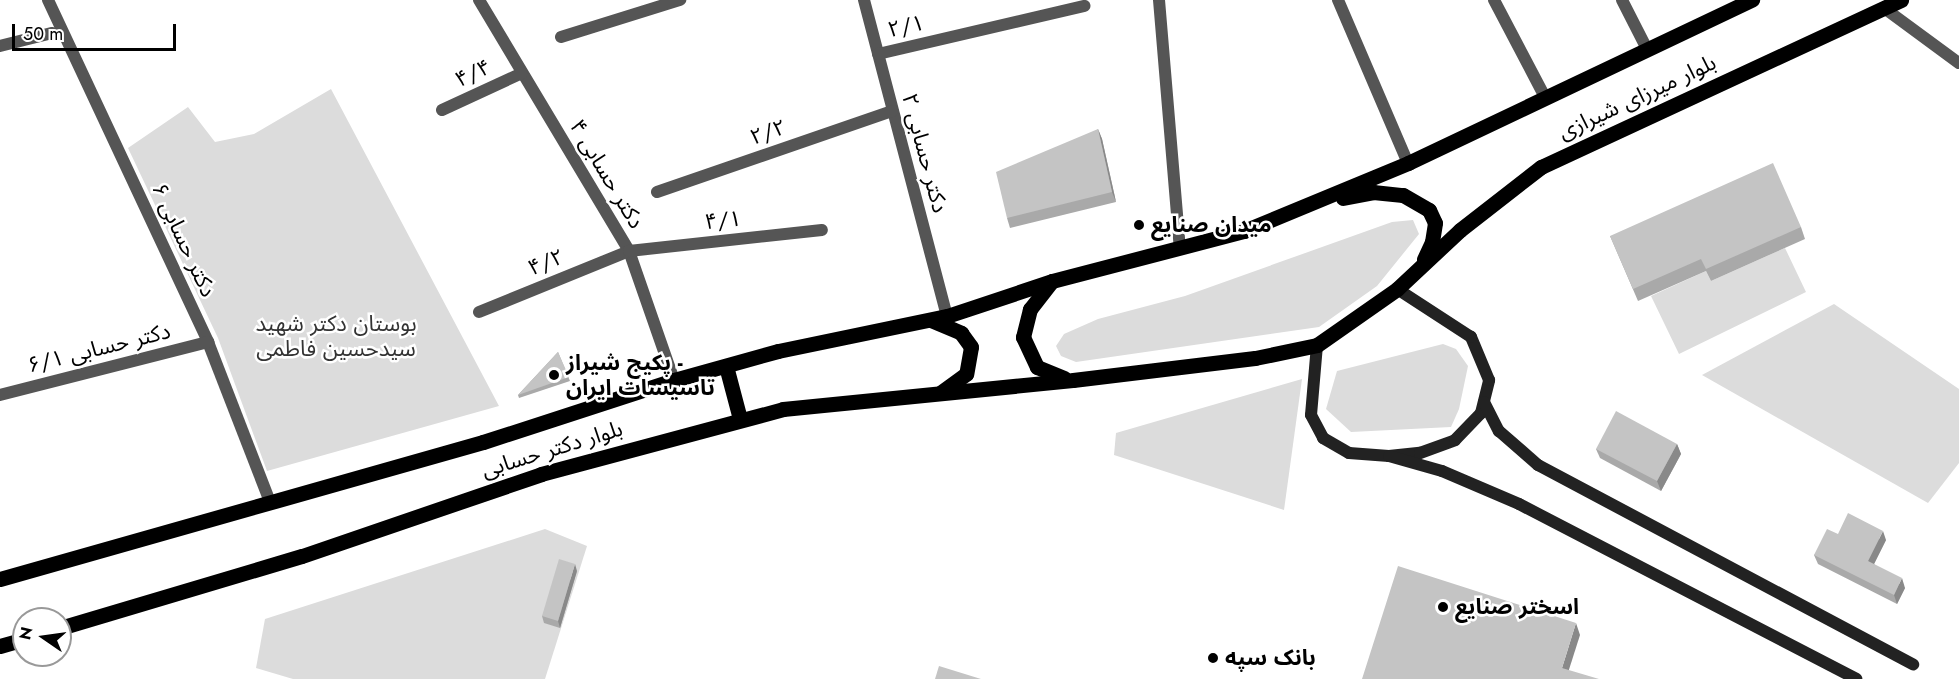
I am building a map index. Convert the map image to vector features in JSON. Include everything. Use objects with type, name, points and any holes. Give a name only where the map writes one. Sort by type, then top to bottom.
[{"type":"main road","name":"بلوار میرزای شیرازی","points":[[1408,163],[1752,0]]},
{"type":"main road","name":"بلوار میرزای شیرازی","points":[[1417,273],[1460,230],[1541,167],[1901,0]]},
{"type":"main road","points":[[947,316],[1053,281],[1244,231],[1408,163]]},
{"type":"main road","points":[[1053,281],[1030,309],[1023,338],[1037,367],[1073,380],[1255,358],[1317,345],[1397,290],[1417,273],[1432,242],[1435,224],[1430,210],[1403,195],[1373,192],[1307,206]]},
{"type":"main road","name":"بلوار دکتر حسابی","points":[[0,579],[483,442],[674,380],[947,316]]},
{"type":"main road","points":[[929,396],[962,380],[970,366],[972,352],[970,342],[961,333],[930,320]]},
{"type":"main road","points":[[726,366],[740,419]]},
{"type":"main road","name":"بلوار دکتر حسابی","points":[[72,624],[302,556],[541,474],[783,408],[929,396],[1073,380]]},
{"type":"street","name":"۶ دکتر حسابی","points":[[48,0],[208,342],[270,502]]},
{"type":"street","name":"دکتر حسابی ۴","points":[[480,0],[629,251],[674,380]]},
{"type":"street","points":[[561,37],[680,0]]},
{"type":"street","name":"دکتر حسابی ۲","points":[[864,0],[947,316]]},
{"type":"street","points":[[1160,0],[1180,249]]},
{"type":"street","points":[[1338,0],[1408,163]]},
{"type":"street","points":[[1494,0],[1545,97]]},
{"type":"street","points":[[1622,0],[1647,49]]},
{"type":"street","name":"۲/۱","points":[[878,54],[1085,6]]},
{"type":"street","points":[[1884,8],[1959,63]]},
{"type":"street","points":[[0,46],[52,33]]},
{"type":"street","name":"۴/۴","points":[[442,110],[522,73]]},
{"type":"street","name":"۲/۲","points":[[657,192],[892,111]]},
{"type":"street","name":"۴/۱","points":[[629,251],[822,230]]},
{"type":"street","name":"۴/۲","points":[[479,312],[629,251]]},
{"type":"street","points":[[1317,345],[1311,415],[1323,438],[1349,453],[1389,456],[1420,453],[1455,440],[1481,413],[1489,380],[1472,337],[1397,290]]},
{"type":"street","name":"۶/۱ دکتر حسابی","points":[[0,395],[208,342]]},
{"type":"street","points":[[1484,402],[1499,431],[1538,465],[1913,664]]},
{"type":"street","points":[[1389,456],[1442,471],[1520,504],[1856,679]]},
{"type":"green space","name":"بوستان دکتر شهید سیدحسین فاطمی","points":[[331,89],[499,406],[267,471],[218,338],[128,148],[188,107],[215,142],[254,134]]},
{"type":"green space","points":[[1413,220],[1419,234],[1377,286],[1319,327],[1076,362],[1061,356],[1056,346],[1064,334],[1098,319],[1185,296],[1392,222]]},
{"type":"green space","points":[[1785,248],[1806,292],[1679,354],[1651,296],[1706,271],[1711,281]]},
{"type":"green space","points":[[1834,304],[1959,389],[1959,463],[1928,503],[1702,375]]},
{"type":"green space","points":[[1443,344],[1456,349],[1468,366],[1459,409],[1451,427],[1351,432],[1326,409],[1337,371]]},
{"type":"green space","points":[[1302,379],[1284,510],[1114,455],[1116,433]]},
{"type":"green space","points":[[545,529],[587,546],[545,679],[293,679],[256,668],[265,619]]},
{"type":"building","points":[[1098,129],[1112,192],[1007,218],[996,172]]},
{"type":"building","points":[[1773,163],[1801,227],[1706,269],[1701,259],[1633,289],[1610,236]]},
{"type":"building","name":"پکیج شیراز - تاسیسات ایران","points":[[558,352],[569,377],[518,395]]},
{"type":"building","points":[[1616,411],[1677,444],[1657,481],[1596,449]]},
{"type":"building","points":[[1848,513],[1883,531],[1868,561],[1902,578],[1894,595],[1814,555],[1827,529],[1838,534]]},
{"type":"building","points":[[559,559],[575,564],[558,621],[542,616]]},
{"type":"building","name":"اسختر صنایع","points":[[1398,566],[1576,623],[1562,668],[1599,679],[1362,679]]},
{"type":"building","points":[[939,666],[981,679],[935,679]]},
{"type":"place","name":"میدان صنایع","points":[[1139,225]]},
{"type":"place","name":"پکیج شیراز - تاسیسات ایران","points":[[554,375]]},
{"type":"place","name":"اسختر صنایع","points":[[1443,607]]},
{"type":"place","name":"بانک سپه","points":[[1213,658]]}]
